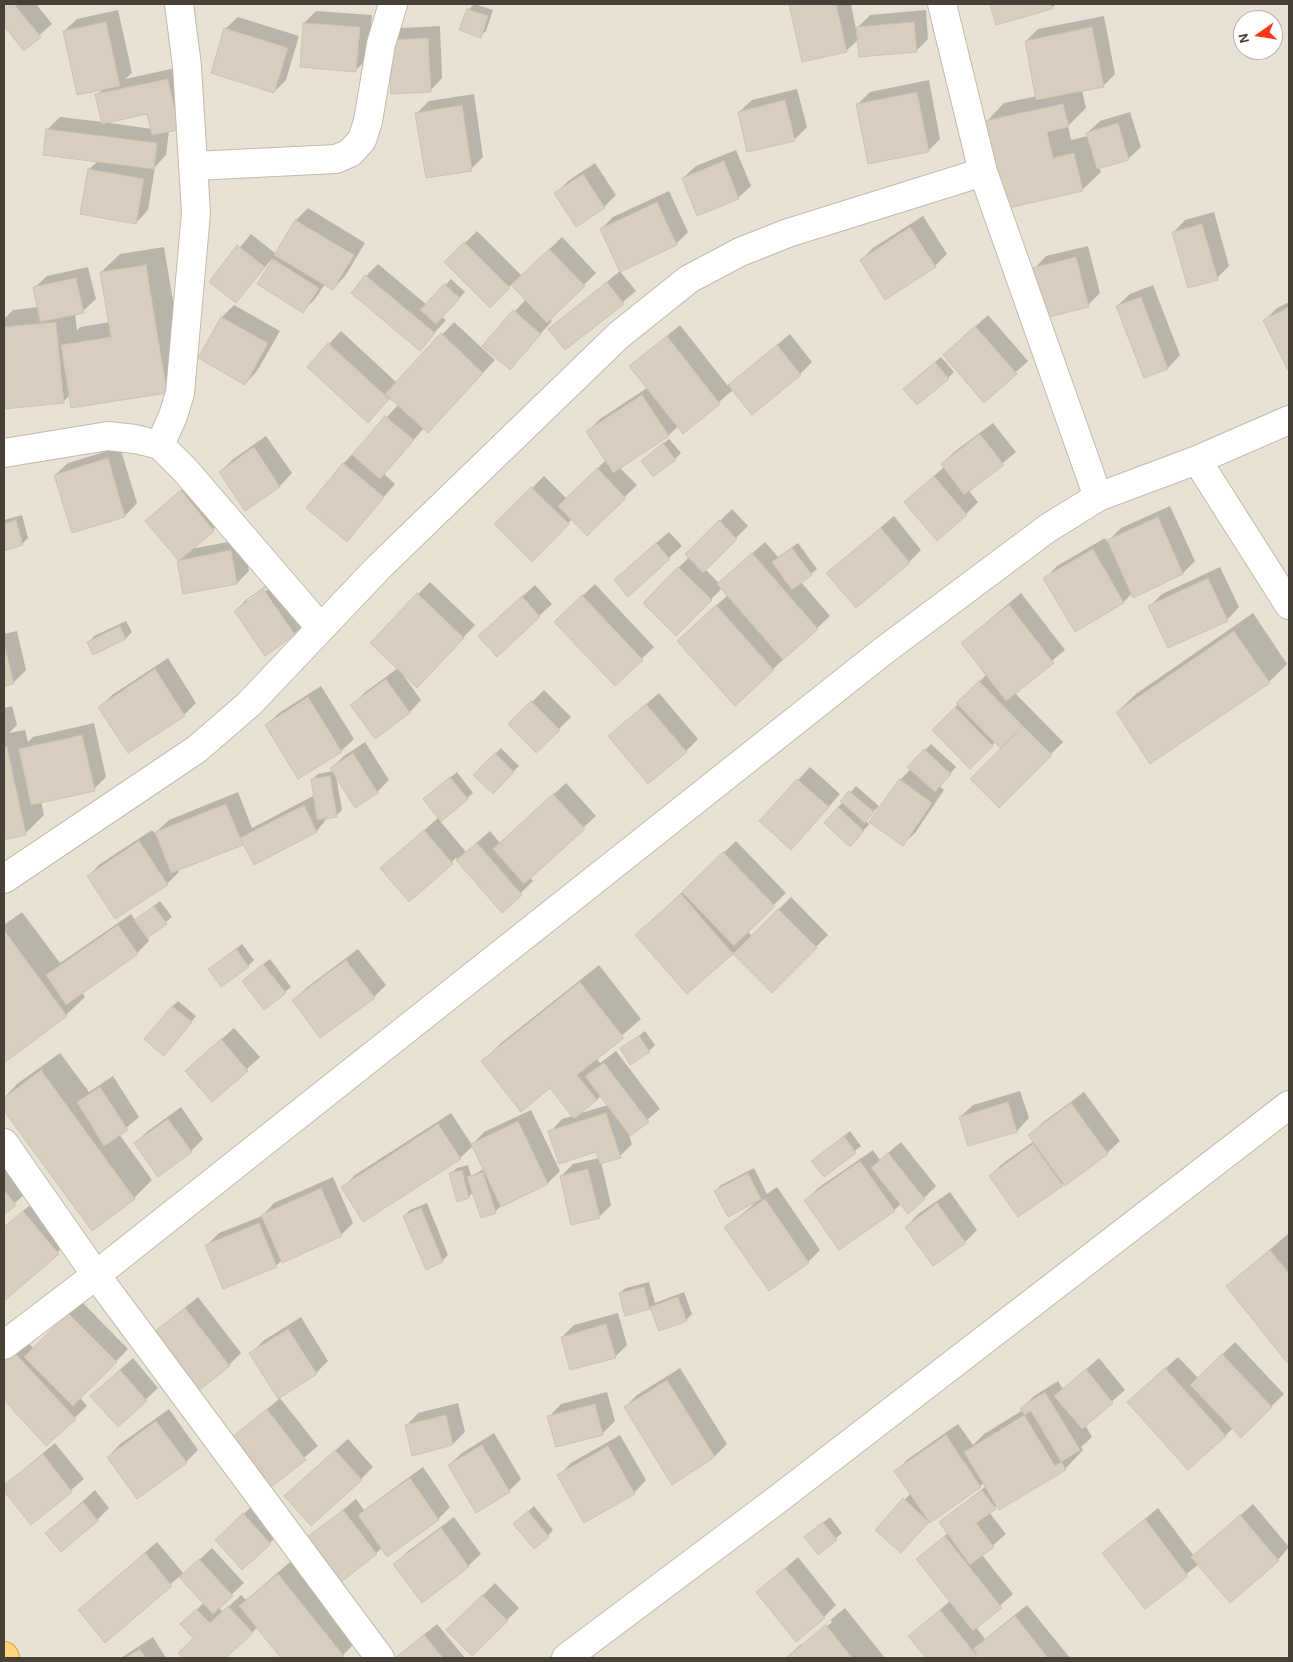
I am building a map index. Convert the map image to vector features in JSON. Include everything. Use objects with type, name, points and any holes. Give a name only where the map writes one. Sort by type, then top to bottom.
[{"type":"street","points":[[160,444],[173,416],[180,392],[196,214],[187,66],[179,4]]},
{"type":"street","points":[[194,166],[336,159],[350,154],[362,140],[368,121],[381,44],[393,4]]},
{"type":"street","points":[[942,4],[983,172],[1098,497]]},
{"type":"street","points":[[4,879],[197,749],[249,704],[386,560],[619,335],[689,280],[740,252],[788,233],[983,172]]},
{"type":"street","points":[[4,1345],[96,1275],[882,652],[1048,528],[1098,497],[1196,460],[1289,420]]},
{"type":"street","points":[[4,453],[108,436],[135,438],[160,444],[185,470],[320,628]]},
{"type":"street","points":[[1196,460],[1289,605]]},
{"type":"street","points":[[566,1658],[786,1493],[1289,1105]]},
{"type":"street","points":[[4,1143],[96,1275],[380,1658]]},
{"type":"shaded area","points":[[4,4],[1289,4],[1289,1658],[4,1658]]},
{"type":"building","points":[[4,4],[14,4],[41,37],[24,51],[4,26]]},
{"type":"building","points":[[789,4],[836,4],[847,52],[802,62]]},
{"type":"building","points":[[990,4],[1051,4],[1052,9],[996,25]]},
{"type":"building","points":[[467,9],[488,16],[481,38],[459,30]]},
{"type":"building","points":[[106,22],[120,86],[77,95],[63,31]]},
{"type":"building","points":[[914,22],[917,52],[859,57],[856,27]]},
{"type":"building","points":[[303,23],[360,27],[356,72],[300,67]]},
{"type":"building","points":[[1092,27],[1104,87],[1036,100],[1025,41]]},
{"type":"building","points":[[224,28],[288,48],[274,93],[211,73]]},
{"type":"building","points":[[428,38],[431,92],[391,94],[388,40]]},
{"type":"building","points":[[168,79],[179,130],[152,135],[147,114],[102,124],[95,94]]},
{"type":"building","points":[[917,92],[929,152],[868,164],[856,104]]},
{"type":"building","points":[[785,100],[795,141],[747,152],[738,112]]},
{"type":"building","points":[[1063,104],[1069,127],[1047,132],[1053,158],[1074,153],[1083,191],[1004,209],[984,121]]},
{"type":"building","points":[[462,105],[472,171],[426,178],[415,113]]},
{"type":"building","points":[[1118,123],[1129,160],[1097,169],[1086,133]]},
{"type":"building","points":[[46,129],[157,143],[154,169],[43,155]]},
{"type":"building","points":[[724,161],[739,199],[697,216],[682,178]]},
{"type":"building","points":[[88,169],[144,179],[136,224],[80,214]]},
{"type":"building","points":[[583,174],[605,208],[576,227],[554,193]]},
{"type":"building","points":[[657,202],[677,245],[620,272],[600,229]]},
{"type":"building","points":[[295,220],[354,255],[333,290],[274,255]]},
{"type":"building","points":[[1202,224],[1218,280],[1188,288],[1172,232]]},
{"type":"building","points":[[910,227],[936,267],[885,300],[860,260]]},
{"type":"building","points":[[464,242],[510,288],[490,308],[444,262]]},
{"type":"building","points":[[237,245],[265,267],[236,303],[209,282]]},
{"type":"building","points":[[549,249],[585,286],[547,323],[511,285]]},
{"type":"building","points":[[1076,257],[1089,307],[1045,318],[1032,268]]},
{"type":"building","points":[[273,259],[319,288],[303,313],[257,284]]},
{"type":"building","points":[[146,265],[167,393],[71,408],[61,345],[111,337],[100,272]]},
{"type":"building","points":[[365,275],[435,333],[420,351],[351,293]]},
{"type":"building","points":[[76,278],[84,313],[40,322],[33,287]]},
{"type":"building","points":[[607,282],[624,304],[565,350],[548,329]]},
{"type":"building","points":[[444,284],[460,298],[436,324],[420,310]]},
{"type":"building","points":[[1141,297],[1168,369],[1144,378],[1116,306]]},
{"type":"building","points":[[1289,307],[1289,370],[1288,370],[1263,320]]},
{"type":"building","points":[[513,310],[541,334],[510,370],[482,346]]},
{"type":"building","points":[[221,317],[268,343],[245,385],[198,358]]},
{"type":"building","points":[[56,322],[64,403],[4,409],[4,327]]},
{"type":"building","points":[[975,326],[1017,374],[984,403],[943,355]]},
{"type":"building","points":[[441,333],[483,373],[428,433],[385,394]]},
{"type":"building","points":[[667,336],[720,404],[683,434],[629,366]]},
{"type":"building","points":[[328,343],[389,399],[368,423],[307,367]]},
{"type":"building","points":[[777,345],[801,375],[752,415],[728,385]]},
{"type":"building","points":[[935,362],[949,379],[917,405],[903,389]]},
{"type":"building","points":[[642,395],[669,436],[613,473],[586,431]]},
{"type":"building","points":[[385,416],[414,440],[380,479],[352,455]]},
{"type":"building","points":[[980,434],[1004,465],[964,495],[941,464]]},
{"type":"building","points":[[663,443],[676,460],[653,477],[641,461]]},
{"type":"building","points":[[254,447],[280,487],[245,511],[219,472]]},
{"type":"building","points":[[108,458],[125,517],[72,533],[54,475]]},
{"type":"building","points":[[343,463],[384,497],[347,542],[306,508]]},
{"type":"building","points":[[597,468],[626,498],[587,536],[558,506]]},
{"type":"building","points":[[934,476],[967,515],[937,541],[904,502]]},
{"type":"building","points":[[531,487],[569,524],[532,562],[494,524]]},
{"type":"building","points":[[181,490],[214,531],[179,561],[145,521]]},
{"type":"building","points":[[1158,517],[1183,574],[1133,598],[1107,540]]},
{"type":"building","points":[[16,520],[23,545],[4,551],[4,524]]},
{"type":"building","points":[[719,520],[737,539],[703,573],[685,554]]},
{"type":"building","points":[[881,528],[910,563],[856,608],[826,573]]},
{"type":"building","points":[[656,543],[670,559],[628,597],[614,580]]},
{"type":"building","points":[[792,548],[812,575],[792,590],[772,562]]},
{"type":"building","points":[[1093,549],[1124,603],[1075,632],[1043,578]]},
{"type":"building","points":[[231,550],[237,584],[183,594],[177,561]]},
{"type":"building","points":[[752,553],[818,629],[783,660],[717,584]]},
{"type":"building","points":[[678,567],[712,600],[676,636],[643,603]]},
{"type":"building","points":[[1208,578],[1228,621],[1168,648],[1148,606]]},
{"type":"building","points":[[264,590],[295,635],[265,656],[234,611]]},
{"type":"building","points":[[417,593],[464,638],[417,688],[370,643]]},
{"type":"building","points":[[582,595],[643,660],[615,686],[554,622]]},
{"type":"building","points":[[522,596],[540,617],[497,657],[478,636]]},
{"type":"building","points":[[716,605],[774,670],[735,706],[677,641]]},
{"type":"building","points":[[1009,605],[1054,663],[1006,701],[961,643]]},
{"type":"building","points":[[120,626],[126,639],[93,655],[87,642]]},
{"type":"building","points":[[1234,631],[1270,683],[1150,764],[1116,712]]},
{"type":"building","points":[[4,643],[14,684],[4,686]]},
{"type":"building","points":[[155,669],[185,716],[128,753],[98,707]]},
{"type":"building","points":[[386,679],[410,713],[375,739],[350,705]]},
{"type":"building","points":[[979,681],[1023,726],[1000,748],[956,703]]},
{"type":"building","points":[[308,697],[342,752],[298,779],[265,725]]},
{"type":"building","points":[[531,701],[560,730],[536,753],[508,724]]},
{"type":"building","points":[[646,704],[687,752],[648,784],[608,736]]},
{"type":"building","points":[[955,707],[993,746],[970,769],[932,730]]},
{"type":"building","points":[[1023,726],[1052,755],[999,808],[970,779]]},
{"type":"building","points":[[82,735],[95,791],[31,805],[19,749]]},
{"type":"building","points":[[7,747],[26,835],[4,840],[4,748]]},
{"type":"building","points":[[924,749],[951,774],[935,792],[907,767]]},
{"type":"building","points":[[353,753],[378,793],[355,808],[330,768]]},
{"type":"building","points":[[495,753],[514,772],[493,794],[473,775]]},
{"type":"building","points":[[330,776],[337,817],[317,820],[311,779]]},
{"type":"building","points":[[450,777],[468,799],[441,822],[423,799]]},
{"type":"building","points":[[797,779],[829,807],[791,850],[759,821]]},
{"type":"building","points":[[899,779],[932,803],[903,846],[869,822]]},
{"type":"building","points":[[849,791],[874,812],[865,823],[840,801]]},
{"type":"building","points":[[553,794],[585,829],[524,884],[493,849]]},
{"type":"building","points":[[226,804],[243,845],[171,873],[155,832]]},
{"type":"building","points":[[304,805],[317,832],[254,865],[240,838]]},
{"type":"building","points":[[838,807],[864,831],[850,847],[824,823]]},
{"type":"building","points":[[424,830],[453,864],[409,902],[380,868]]},
{"type":"building","points":[[139,841],[168,885],[115,919],[87,876]]},
{"type":"building","points":[[477,843],[522,895],[502,913],[456,860]]},
{"type":"building","points":[[723,852],[775,906],[734,946],[682,892]]},
{"type":"building","points":[[681,894],[733,954],[687,994],[635,935]]},
{"type":"building","points":[[154,906],[167,924],[147,938],[134,920]]},
{"type":"building","points":[[778,909],[817,948],[772,993],[733,954]]},
{"type":"building","points":[[118,925],[138,954],[66,1005],[46,975]]},
{"type":"building","points":[[4,930],[67,1016],[4,1063]]},
{"type":"building","points":[[236,949],[249,967],[221,987],[208,969]]},
{"type":"building","points":[[346,960],[375,998],[320,1038],[292,1000]]},
{"type":"building","points":[[263,964],[286,993],[264,1010],[242,981]]},
{"type":"building","points":[[580,982],[624,1038],[577,1075],[597,1100],[574,1119],[550,1088],[521,1112],[481,1061]]},
{"type":"building","points":[[172,1006],[192,1022],[164,1056],[144,1039]]},
{"type":"building","points":[[639,1036],[650,1052],[630,1065],[620,1048]]},
{"type":"building","points":[[221,1039],[248,1071],[212,1102],[185,1071]]},
{"type":"building","points":[[604,1063],[649,1122],[630,1136],[585,1076]]},
{"type":"building","points":[[41,1070],[135,1199],[92,1231],[4,1111],[4,1098]]},
{"type":"building","points":[[100,1087],[128,1130],[104,1146],[77,1102]]},
{"type":"building","points":[[1008,1102],[1017,1132],[968,1146],[959,1117]]},
{"type":"building","points":[[1071,1103],[1108,1154],[1065,1186],[1028,1135]]},
{"type":"building","points":[[606,1113],[621,1158],[600,1164],[596,1152],[559,1164],[548,1131]]},
{"type":"building","points":[[168,1119],[192,1152],[158,1177],[134,1143]]},
{"type":"building","points":[[518,1121],[548,1184],[501,1207],[471,1144]]},
{"type":"building","points":[[438,1124],[461,1159],[363,1222],[341,1187]]},
{"type":"building","points":[[844,1136],[856,1153],[824,1177],[811,1161]]},
{"type":"building","points":[[1033,1144],[1063,1186],[1018,1217],[989,1176]]},
{"type":"building","points":[[888,1153],[925,1199],[908,1214],[871,1168]]},
{"type":"building","points":[[860,1161],[895,1211],[839,1250],[804,1200]]},
{"type":"building","points":[[588,1169],[600,1218],[571,1225],[560,1176]]},
{"type":"building","points":[[462,1170],[469,1198],[457,1202],[449,1173]]},
{"type":"building","points":[[483,1172],[496,1213],[481,1218],[467,1177]]},
{"type":"building","points":[[748,1173],[761,1199],[728,1217],[714,1191]]},
{"type":"building","points":[[321,1188],[342,1236],[282,1263],[261,1215]]},
{"type":"building","points":[[4,1190],[16,1205],[4,1215]]},
{"type":"building","points":[[765,1199],[809,1263],[769,1291],[724,1227]]},
{"type":"building","points":[[937,1203],[966,1243],[933,1266],[905,1227]]},
{"type":"building","points":[[421,1208],[443,1262],[426,1270],[403,1216]]},
{"type":"building","points":[[23,1211],[59,1254],[4,1301],[4,1227]]},
{"type":"building","points":[[259,1223],[277,1267],[223,1289],[205,1245]]},
{"type":"building","points":[[1270,1250],[1289,1273],[1289,1365],[1226,1286]]},
{"type":"building","points":[[644,1287],[650,1309],[625,1316],[619,1293]]},
{"type":"building","points":[[678,1297],[687,1321],[659,1331],[650,1307]]},
{"type":"building","points":[[185,1308],[230,1366],[192,1396],[147,1337]]},
{"type":"building","points":[[68,1313],[117,1362],[73,1406],[24,1357]]},
{"type":"building","points":[[606,1324],[616,1358],[570,1370],[561,1337]]},
{"type":"building","points":[[288,1329],[317,1374],[278,1399],[249,1353]]},
{"type":"building","points":[[13,1351],[76,1419],[46,1446],[4,1400],[4,1360]]},
{"type":"building","points":[[1222,1354],[1272,1407],[1241,1438],[1190,1385]]},
{"type":"building","points":[[1165,1368],[1226,1436],[1188,1470],[1127,1402]]},
{"type":"building","points":[[1086,1369],[1113,1403],[1082,1429],[1054,1396]]},
{"type":"building","points":[[120,1370],[147,1401],[118,1427],[90,1396]]},
{"type":"building","points":[[667,1380],[715,1457],[672,1485],[624,1407]]},
{"type":"building","points":[[1045,1392],[1080,1450],[1055,1466],[1020,1408]]},
{"type":"building","points":[[595,1404],[603,1435],[556,1447],[547,1416]]},
{"type":"building","points":[[267,1409],[306,1460],[270,1488],[231,1438]]},
{"type":"building","points":[[1031,1411],[1066,1470],[999,1510],[964,1452]]},
{"type":"building","points":[[446,1415],[453,1445],[412,1456],[405,1425]]},
{"type":"building","points":[[156,1421],[187,1463],[137,1499],[107,1457]]},
{"type":"building","points":[[946,1435],[981,1487],[930,1523],[894,1471]]},
{"type":"building","points":[[482,1445],[510,1492],[476,1513],[448,1465]]},
{"type":"building","points":[[608,1446],[635,1494],[584,1523],[557,1475]]},
{"type":"building","points":[[335,1450],[362,1480],[311,1526],[284,1496]]},
{"type":"building","points":[[43,1454],[72,1492],[31,1525],[4,1491],[4,1485]]},
{"type":"building","points":[[410,1478],[439,1520],[387,1557],[358,1515]]},
{"type":"building","points":[[982,1490],[996,1509],[976,1523],[994,1547],[970,1565],[939,1522]]},
{"type":"building","points":[[903,1498],[929,1522],[901,1553],[875,1530]]},
{"type":"building","points":[[83,1502],[98,1521],[61,1552],[45,1533]]},
{"type":"building","points":[[343,1510],[377,1554],[341,1582],[307,1537]]},
{"type":"building","points":[[528,1511],[549,1537],[534,1549],[513,1524]]},
{"type":"building","points":[[243,1513],[271,1544],[242,1570],[215,1540]]},
{"type":"building","points":[[1240,1515],[1279,1561],[1230,1603],[1191,1557]]},
{"type":"building","points":[[1145,1519],[1188,1576],[1145,1609],[1102,1553]]},
{"type":"building","points":[[823,1522],[837,1540],[818,1555],[804,1537]]},
{"type":"building","points":[[441,1528],[469,1567],[422,1603],[393,1564]]},
{"type":"building","points":[[945,1536],[1002,1608],[973,1631],[916,1559]]},
{"type":"building","points":[[145,1553],[172,1586],[105,1643],[78,1610]]},
{"type":"building","points":[[199,1559],[233,1596],[213,1614],[179,1577]]},
{"type":"building","points":[[785,1568],[825,1618],[796,1642],[756,1592]]},
{"type":"building","points":[[278,1574],[344,1656],[342,1658],[281,1658],[239,1606]]},
{"type":"building","points":[[482,1595],[508,1621],[472,1656],[446,1630]]},
{"type":"building","points":[[228,1606],[253,1633],[226,1658],[183,1658],[178,1653],[193,1638],[180,1624],[196,1609],[210,1623]]},
{"type":"building","points":[[940,1610],[977,1656],[975,1658],[926,1658],[908,1636]]},
{"type":"building","points":[[1015,1616],[1048,1658],[981,1658],[973,1649]]},
{"type":"building","points":[[826,1625],[852,1658],[786,1658]]},
{"type":"building","points":[[424,1635],[443,1658],[395,1658]]},
{"type":"building","points":[[140,1649],[146,1658],[125,1658]]}]
